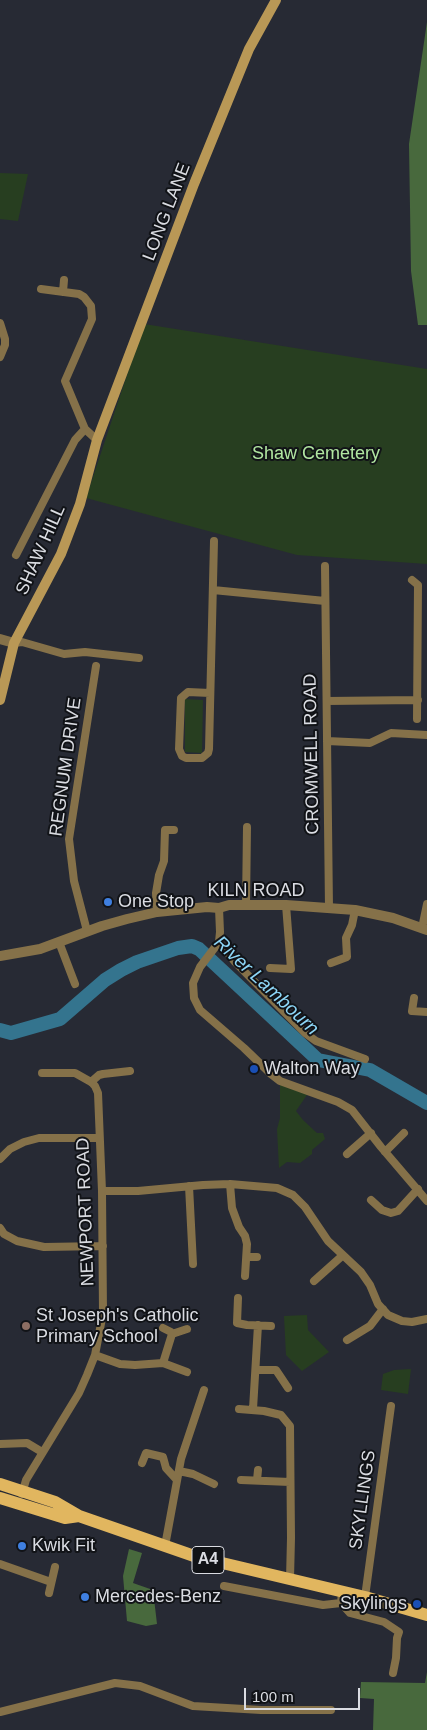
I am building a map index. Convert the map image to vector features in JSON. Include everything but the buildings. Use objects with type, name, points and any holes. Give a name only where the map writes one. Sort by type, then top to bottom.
[{"type":"main road","name":"LONG LANE","points":[[98,440],[194,184],[245,58],[276,0]]},
{"type":"main road","name":"SHAW HILL","points":[[0,700],[14,643],[61,554],[80,504],[98,440]]},
{"type":"main road","name":"A4","points":[[0,1484],[21,1498],[66,1518],[79,1516],[205,1559],[290,1579],[342,1597],[365,1597],[427,1615]]},
{"type":"main road","name":"A4","points":[[0,1498],[21,1498]]},
{"type":"main road","points":[[0,1504],[21,1498]]},
{"type":"street","points":[[63,292],[64,280]]},
{"type":"street","points":[[41,289],[74,293],[84,298],[91,306],[93,314],[65,381],[86,429],[98,440]]},
{"type":"street","points":[[0,323],[5,339],[4,351],[0,357]]},
{"type":"street","points":[[16,555],[75,440],[86,429]]},
{"type":"street","points":[[210,693],[188,692],[181,698],[179,749],[182,756],[186,758],[202,758],[208,753],[210,693],[213,590],[214,541]]},
{"type":"street","name":"CROMWELL ROAD","points":[[325,566],[329,908]]},
{"type":"street","points":[[417,719],[418,582]]},
{"type":"street","points":[[213,590],[325,601]]},
{"type":"street","points":[[0,639],[14,643],[22,642],[64,654],[85,652],[139,658]]},
{"type":"street","name":"REGNUM DRIVE","points":[[87,931],[74,881],[69,839],[96,666]]},
{"type":"street","points":[[327,701],[418,700]]},
{"type":"street","points":[[327,741],[370,743],[391,734],[427,735]]},
{"type":"street","points":[[246,905],[247,827]]},
{"type":"street","points":[[157,912],[156,893],[164,861],[165,830],[174,830]]},
{"type":"street","points":[[164,861],[173,863]]},
{"type":"street","points":[[425,929],[427,904]]},
{"type":"street","name":"KILN ROAD","points":[[0,956],[29,952],[87,931],[157,912],[201,907],[219,908],[229,905],[286,905],[355,910],[380,915],[425,929]]},
{"type":"street","points":[[270,968],[291,968],[286,905]]},
{"type":"street","points":[[219,908],[220,932],[217,944],[196,974],[193,988],[195,1001],[204,1015],[275,1077],[290,1085],[346,1106],[356,1114],[385,1152],[427,1201]]},
{"type":"street","points":[[331,963],[347,957],[346,938],[352,926],[355,910]]},
{"type":"street","points":[[59,942],[75,984]]},
{"type":"street","points":[[217,944],[305,1033],[316,1040],[365,1059]]},
{"type":"street","points":[[414,998],[412,1011],[427,1012]]},
{"type":"street","points":[[42,1073],[71,1072],[91,1082],[99,1075],[117,1068],[130,1071]]},
{"type":"street","name":"NEWPORT ROAD","points":[[21,1498],[26,1480],[79,1393],[95,1355],[103,1313],[102,1191],[98,1093],[91,1082]]},
{"type":"street","points":[[347,1154],[371,1133]]},
{"type":"street","points":[[385,1152],[404,1133]]},
{"type":"street","points":[[0,1159],[10,1149],[24,1142],[39,1138],[99,1138]]},
{"type":"street","points":[[102,1191],[138,1191],[230,1184],[277,1188],[292,1195],[305,1207],[328,1242],[361,1272],[378,1304],[388,1315],[402,1321],[426,1321]]},
{"type":"street","points":[[230,1184],[232,1208],[239,1228],[246,1236],[245,1276]]},
{"type":"street","points":[[189,1186],[192,1264]]},
{"type":"street","points":[[371,1200],[382,1210],[390,1213],[398,1211],[418,1189]]},
{"type":"street","points":[[1,1233],[17,1240],[44,1247],[103,1246]]},
{"type":"street","points":[[247,1256],[257,1257]]},
{"type":"street","points":[[314,1282],[342,1256]]},
{"type":"street","points":[[238,1298],[237,1323],[271,1326]]},
{"type":"street","points":[[347,1340],[370,1326],[383,1309]]},
{"type":"street","points":[[253,1409],[258,1326]]},
{"type":"street","points":[[163,1328],[172,1332],[172,1334]]},
{"type":"street","points":[[172,1334],[187,1328]]},
{"type":"street","points":[[163,1363],[172,1334]]},
{"type":"street","points":[[95,1355],[120,1364],[163,1363],[187,1372]]},
{"type":"street","points":[[256,1370],[276,1370],[288,1388]]},
{"type":"street","points":[[165,1546],[181,1459],[204,1390]]},
{"type":"street","name":"SKYLLINGS","points":[[365,1597],[391,1406]]},
{"type":"street","points":[[239,1409],[253,1409],[281,1415],[290,1426],[290,1579]]},
{"type":"street","points":[[0,1444],[27,1444],[42,1452]]},
{"type":"street","points":[[142,1463],[146,1453],[163,1458],[166,1468],[177,1484]]},
{"type":"street","points":[[258,1470],[258,1480]]},
{"type":"street","points":[[179,1471],[193,1474],[214,1484]]},
{"type":"street","points":[[241,1480],[290,1482]]},
{"type":"street","points":[[0,1564],[51,1582]]},
{"type":"street","points":[[49,1593],[55,1567]]},
{"type":"street","points":[[224,1586],[323,1606],[342,1597],[350,1613],[384,1622],[399,1632],[396,1638],[396,1658],[393,1673]]},
{"type":"street","points":[[0,1712],[115,1683],[140,1686],[193,1706],[261,1710],[331,1710]]},
{"type":"green space","points":[[427,22],[427,325],[418,325],[411,271],[409,144]]},
{"type":"green space","points":[[0,173],[28,174],[18,221],[0,219]]},
{"type":"green space","name":"Shaw Cemetery","points":[[144,324],[427,369],[427,564],[297,555],[86,498]]},
{"type":"green space","points":[[185,699],[203,700],[202,753],[185,752]]},
{"type":"green space","points":[[280,1081],[309,1092],[296,1111],[317,1133],[323,1133],[325,1139],[312,1150],[312,1154],[300,1163],[287,1162],[279,1168],[277,1129],[280,1118]]},
{"type":"green space","points":[[307,1315],[308,1330],[329,1352],[302,1371],[286,1355],[284,1316]]},
{"type":"green space","points":[[411,1369],[408,1394],[381,1390],[383,1374],[394,1370]]},
{"type":"green space","points":[[129,1549],[142,1553],[133,1583],[153,1590],[157,1624],[146,1626],[127,1621],[123,1576]]},
{"type":"green space","points":[[427,1672],[427,1730],[373,1730],[374,1699],[360,1698],[361,1682],[425,1683]]},
{"type":"waterway","name":"River Lambourn","points":[[0,1030],[11,1033],[60,1019],[105,980],[121,970],[137,962],[178,948],[192,946],[199,949],[318,1060],[370,1070],[427,1103]]},
{"type":"place","name":"One Stop","points":[[108,902]]},
{"type":"place","name":"Walton Way","points":[[254,1069]]},
{"type":"place","name":"St Joseph's Catholic Primary School","points":[[26,1326]]},
{"type":"place","name":"Kwik Fit","points":[[22,1546]]},
{"type":"place","name":"Mercedes-Benz","points":[[85,1597]]},
{"type":"place","name":"Skylings","points":[[417,1604]]}]
